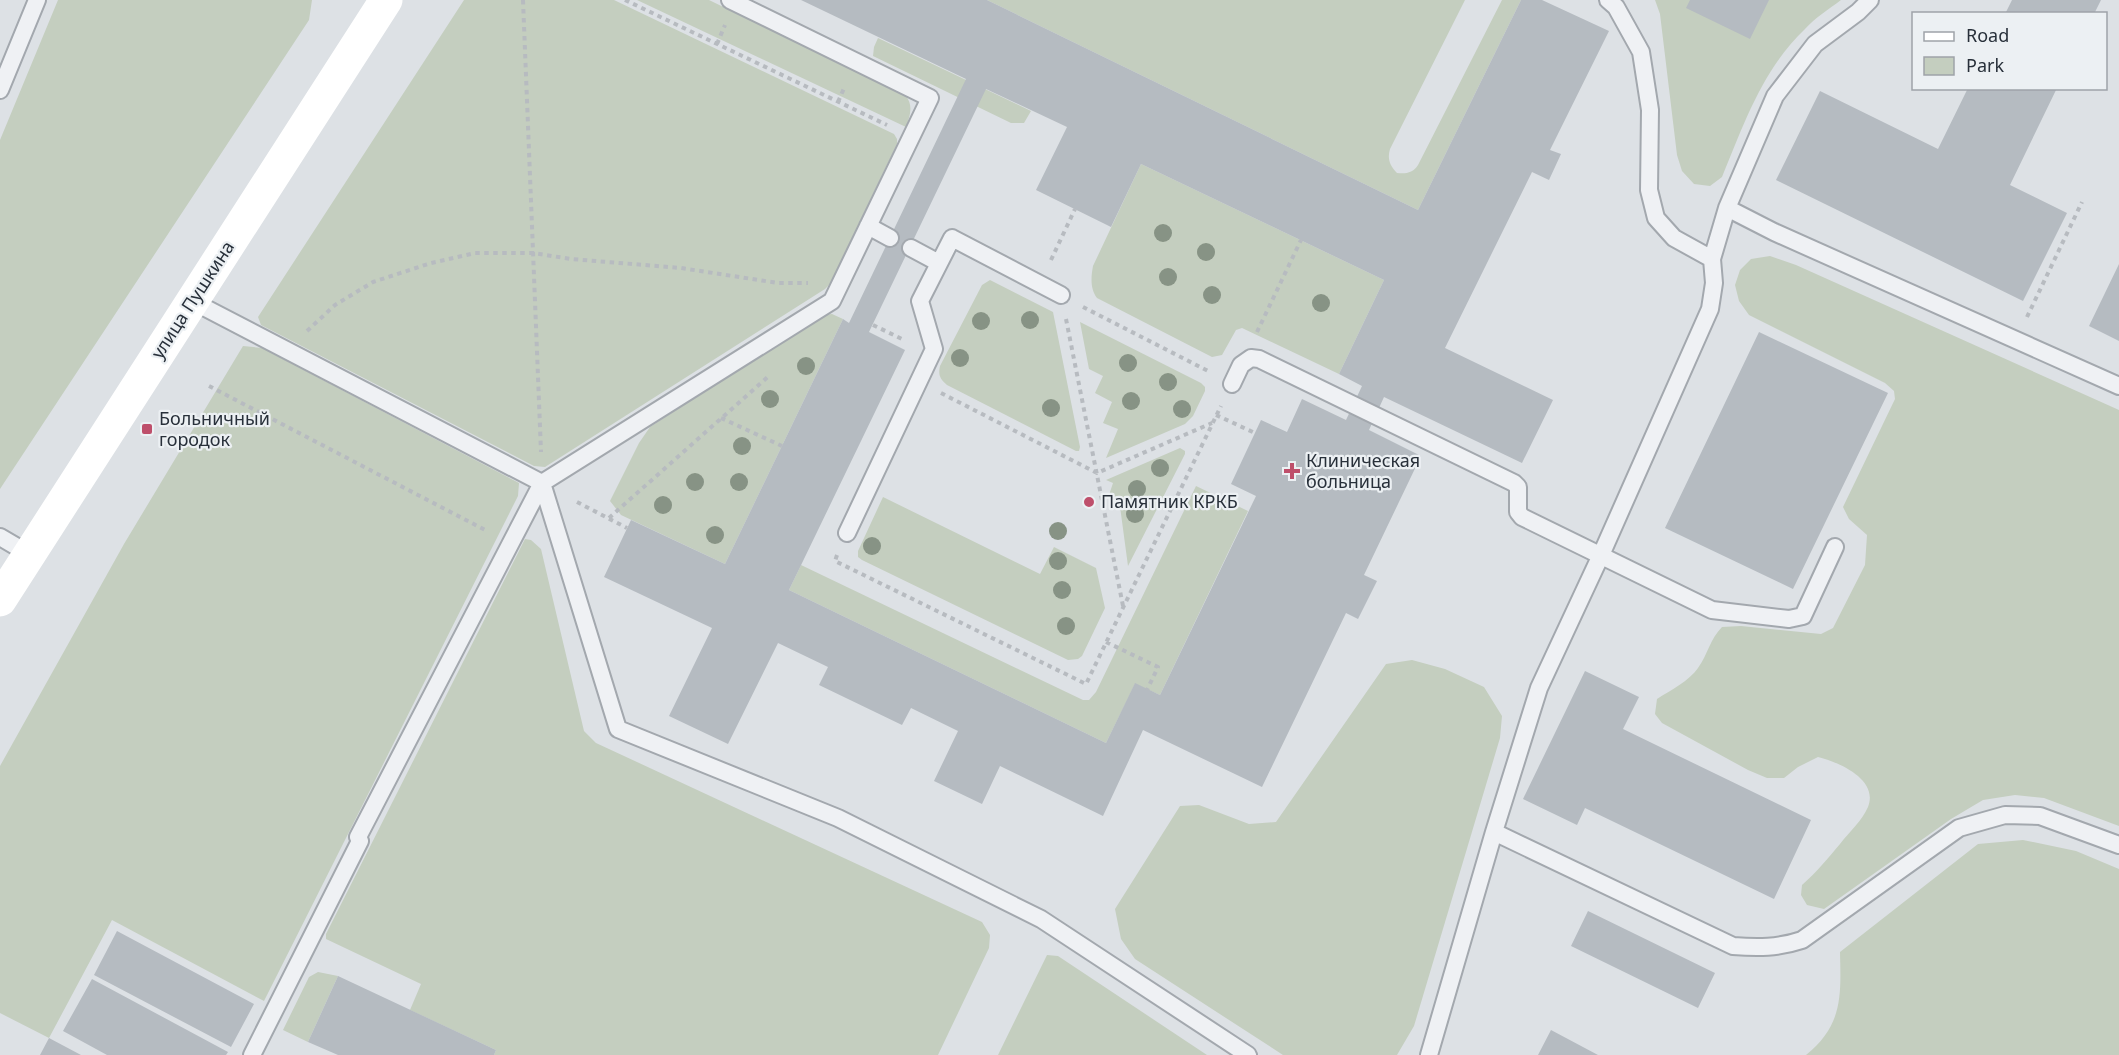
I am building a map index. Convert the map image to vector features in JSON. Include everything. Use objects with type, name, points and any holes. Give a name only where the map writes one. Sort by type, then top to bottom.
[{"type":"street","name":"улица Пушкина","points":[[0,600],[386,0]]},
{"type":"lane","points":[[0,90],[37,0]]},
{"type":"lane","points":[[252,1055],[360,841],[358,837],[542,483],[832,301],[930,98],[730,0]]},
{"type":"lane","points":[[1608,0],[1616,7],[1641,52],[1650,110],[1649,190],[1656,218],[1674,238],[1712,259]]},
{"type":"lane","points":[[1429,1055],[1539,688],[1601,555],[1710,309],[1714,283],[1712,259],[1727,208],[1774,96],[1815,44],[1858,12],[1870,0]]},
{"type":"lane","points":[[1727,208],[1774,232],[2119,386]]},
{"type":"lane","points":[[868,226],[890,238]]},
{"type":"lane","points":[[847,533],[934,349],[920,301],[952,238],[1061,295]]},
{"type":"lane","points":[[911,248],[939,263]]},
{"type":"lane","points":[[192,301],[542,483],[618,729],[838,818],[1041,919],[1248,1055]]},
{"type":"lane","points":[[1232,384],[1241,365],[1251,358],[1259,359],[1514,483],[1518,487],[1518,512],[1521,517],[1712,610],[1789,619],[1803,616],[1835,547]]},
{"type":"lane","points":[[0,537],[28,554]]},
{"type":"lane","points":[[1494,832],[1733,946],[1759,948],[1783,946],[1802,940],[1959,828],[2005,814],[2040,816],[2119,845]]},
{"type":"path","points":[[523,0],[542,483]]},
{"type":"path","points":[[625,0],[911,137]]},
{"type":"path","points":[[2016,339],[2082,202]]},
{"type":"path","points":[[1039,284],[1075,209]]},
{"type":"path","points":[[1241,365],[1301,240]]},
{"type":"path","points":[[286,351],[335,305],[373,282],[431,263],[475,253],[533,253],[571,259],[681,268],[778,283],[839,286]]},
{"type":"path","points":[[847,533],[835,561],[1086,684],[1232,384],[1061,295]]},
{"type":"path","points":[[1061,295],[1123,607]]},
{"type":"path","points":[[627,528],[609,518],[773,372]]},
{"type":"path","points":[[918,382],[1096,473]]},
{"type":"path","points":[[209,386],[511,544]]},
{"type":"path","points":[[1216,415],[1255,433]]},
{"type":"path","points":[[721,418],[782,446]]},
{"type":"path","points":[[1096,473],[1212,423]]},
{"type":"path","points":[[1106,642],[1158,667],[1148,690]]},
{"type":"green space","points":[[58,0],[312,0],[309,20],[0,489],[0,140]]},
{"type":"green space","points":[[464,0],[614,0],[894,134],[897,139],[897,144],[830,284],[825,289],[545,467],[534,466],[261,325],[258,317]]},
{"type":"green space","points":[[637,0],[709,0],[905,95],[910,107],[906,127]]},
{"type":"green space","points":[[987,0],[1465,0],[1390,149],[1391,165],[1397,173],[1403,173],[1412,171],[1418,165],[1502,0],[1521,0],[1418,210]]},
{"type":"green space","points":[[1655,0],[1841,0],[1809,25],[1777,62],[1756,98],[1722,177],[1710,186],[1694,184],[1682,171],[1677,155],[1660,14]]},
{"type":"green space","points":[[878,38],[1031,111],[1024,123],[1011,123],[873,56]]},
{"type":"green space","points":[[1141,164],[1384,280],[1339,374],[1242,328],[1236,330],[1222,355],[1212,357],[1097,298],[1092,287],[1093,266]]},
{"type":"green space","points":[[1770,256],[1796,265],[2119,410],[2119,826],[2044,798],[2015,795],[1983,800],[1951,819],[1824,909],[1807,905],[1801,895],[1802,885],[1855,826],[1868,807],[1870,797],[1868,788],[1862,780],[1846,768],[1818,757],[1798,767],[1784,778],[1767,778],[1662,723],[1655,714],[1657,699],[1694,673],[1722,627],[1741,626],[1821,634],[1833,628],[1865,565],[1867,535],[1849,519],[1843,507],[1895,399],[1894,391],[1885,383],[1749,315],[1739,301],[1735,285],[1740,270],[1751,259]]},
{"type":"green space","points":[[990,280],[1053,312],[1079,451],[947,385],[941,379],[940,366],[982,285]]},
{"type":"green space","points":[[832,314],[843,319],[725,564],[621,515],[610,501],[639,443],[650,427],[822,315]]},
{"type":"green space","points":[[1080,322],[1201,383],[1205,391],[1193,416],[1185,424],[1106,458],[1118,429],[1103,423],[1112,402],[1095,393],[1103,376],[1089,369]]},
{"type":"green space","points":[[243,346],[262,348],[519,483],[518,496],[264,1001],[112,920],[49,1038],[0,1013],[0,766],[124,544]]},
{"type":"green space","points":[[1180,448],[1185,451],[1185,454],[1128,566],[1119,499],[1109,495],[1113,483],[1106,480]]},
{"type":"green space","points":[[1196,486],[1248,511],[1160,695],[1135,684],[1106,743],[789,590],[801,565],[1083,700],[1089,700],[1096,692]]},
{"type":"green space","points":[[883,497],[1040,574],[1054,547],[1096,568],[1105,608],[1082,656],[1068,660],[858,557],[858,551]]},
{"type":"green space","points":[[525,539],[531,540],[541,549],[584,731],[596,743],[982,922],[990,935],[989,948],[938,1055],[494,1055],[496,1050],[410,1010],[421,984],[326,939],[326,934]]},
{"type":"green space","points":[[1412,660],[1445,669],[1484,687],[1502,716],[1500,738],[1414,1026],[1397,1055],[1283,1055],[1135,959],[1121,939],[1115,909],[1180,806],[1199,805],[1249,824],[1276,822],[1386,664]]},
{"type":"green space","points":[[2023,840],[2076,851],[2119,869],[2119,1055],[1806,1055],[1827,1032],[1837,1009],[1840,952],[1978,844]]},
{"type":"green space","points":[[1047,955],[1058,956],[1207,1055],[998,1055]]},
{"type":"green space","points":[[318,972],[338,976],[308,1042],[283,1030],[309,977]]},
{"type":"building","points":[[801,0],[987,0],[1418,210],[1521,0],[1542,0],[1609,31],[1550,150],[1561,154],[1549,180],[1532,172],[1445,348],[1553,400],[1522,463],[1384,397],[1369,430],[1421,456],[1364,575],[1377,581],[1358,619],[1346,613],[1262,787],[1143,730],[1103,816],[1000,766],[982,804],[934,781],[958,731],[911,708],[902,725],[819,685],[828,667],[778,643],[728,744],[669,716],[712,628],[604,577],[631,520],[725,564],[843,319],[849,323],[966,79]],"holes":[[[986,89],[1067,127],[1036,190],[1111,227],[1141,164],[1384,280],[1339,374],[1362,386],[1346,420],[1302,399],[1287,432],[1261,420],[1231,484],[1256,496],[1160,695],[1135,683],[1106,743],[789,590],[905,350],[869,332]]]},
{"type":"building","points":[[1690,0],[1769,0],[1750,39],[1686,8]]},
{"type":"building","points":[[2012,0],[2101,0],[2095,12],[2006,12]]},
{"type":"building","points":[[1967,90],[2056,90],[2010,185],[2067,213],[2023,301],[1776,180],[1820,91],[1938,149]]},
{"type":"building","points":[[2119,264],[2119,341],[2089,326]]},
{"type":"building","points":[[1759,332],[1888,393],[1793,589],[1665,528]]},
{"type":"building","points":[[1585,671],[1639,697],[1623,729],[1811,820],[1774,899],[1585,808],[1577,825],[1523,799]]},
{"type":"building","points":[[1588,911],[1715,973],[1698,1008],[1571,946]]},
{"type":"building","points":[[117,931],[254,1004],[231,1047],[94,975]]},
{"type":"building","points":[[338,976],[496,1050],[494,1055],[338,1055],[308,1042]]},
{"type":"building","points":[[92,979],[228,1052],[226,1055],[107,1055],[63,1031]]},
{"type":"building","points":[[1551,1030],[1598,1055],[1538,1055]]},
{"type":"building","points":[[49,1038],[81,1055],[40,1055]]},
{"type":"place","name":"Больничный городок","points":[[147,429]]},
{"type":"place","name":"Клиническая больница","points":[[1292,471]]},
{"type":"place","name":"Памятник КРКБ","points":[[1089,502]]}]
